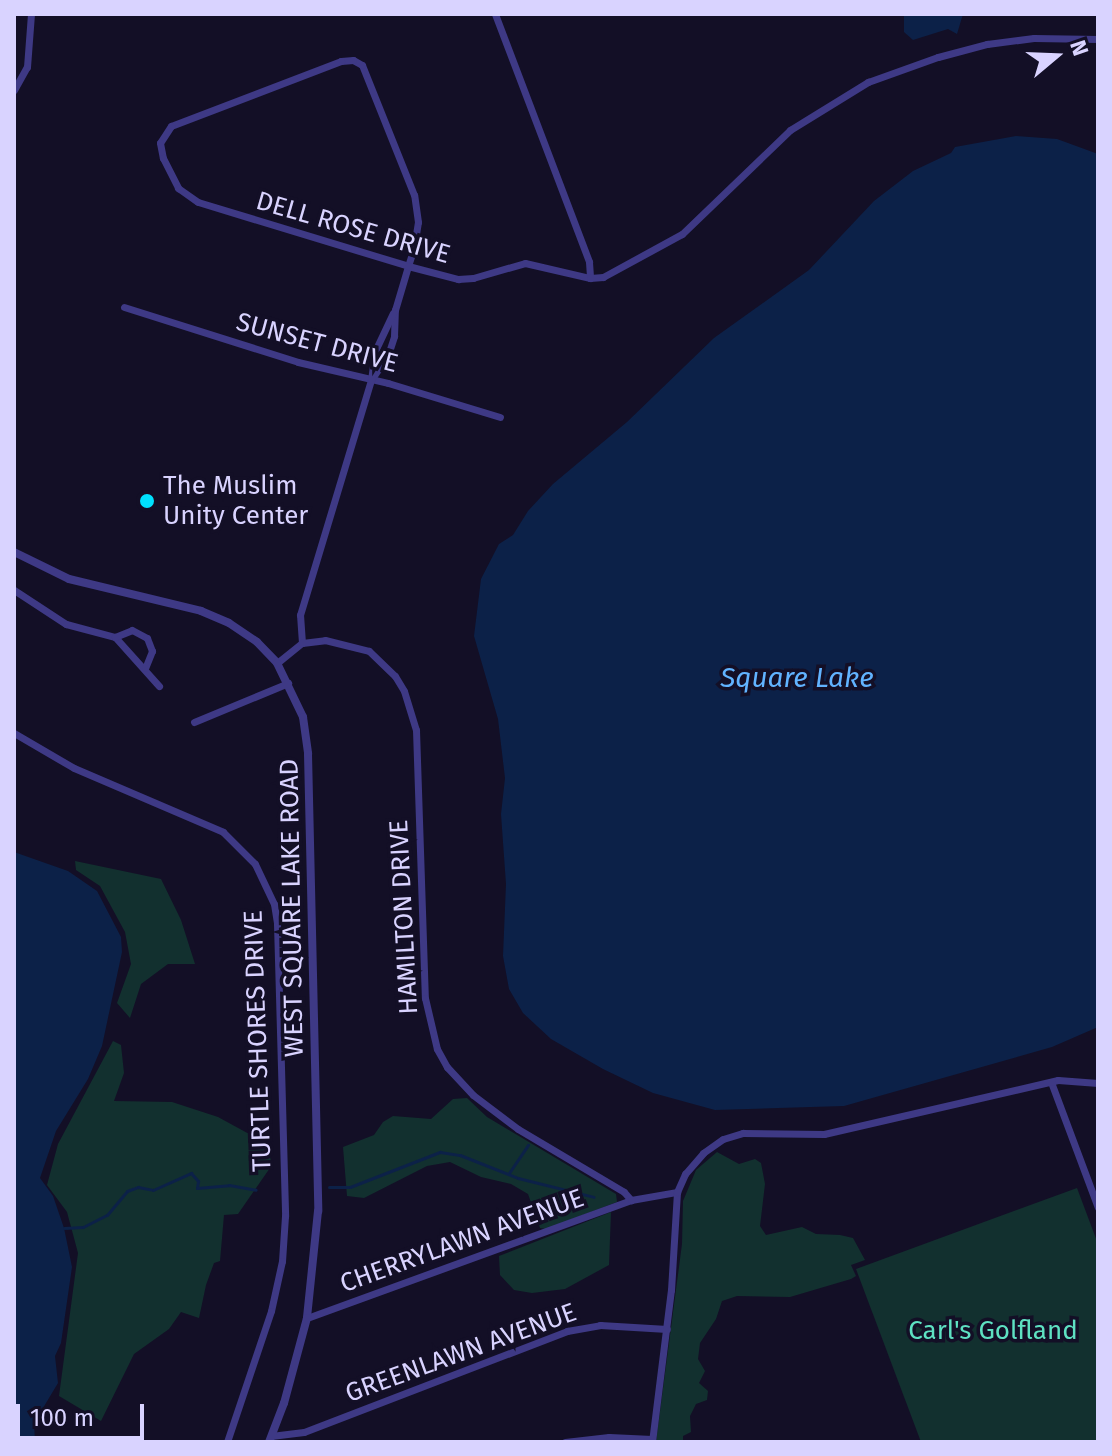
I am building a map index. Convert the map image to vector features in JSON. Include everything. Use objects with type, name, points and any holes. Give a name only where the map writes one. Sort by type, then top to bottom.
[{"type":"street","points":[[14,90],[27,67],[31,14]]},
{"type":"street","points":[[495,14],[589,262],[590,278],[610,275],[670,243],[790,130],[868,82],[938,57],[987,44],[1034,38],[1098,39]]},
{"type":"street","name":"DELL ROSE DRIVE","points":[[408,266],[418,222],[414,195],[366,69],[358,61],[341,61],[171,126],[163,133],[161,149],[173,182],[198,202],[408,266],[466,279],[525,263],[590,278]]},
{"type":"street","points":[[371,380],[388,355],[394,336],[395,310],[408,266]]},
{"type":"street","name":"SUNSET DRIVE","points":[[124,307],[500,417]]},
{"type":"street","points":[[277,663],[302,643],[300,615],[371,380],[380,333],[395,310]]},
{"type":"street","name":"WEST SQUARE LAKE ROAD","points":[[14,552],[69,579],[213,615],[245,632],[277,663],[303,717],[308,754],[318,1211],[307,1318],[270,1439]]},
{"type":"street","points":[[14,590],[66,624],[115,637],[159,686]]},
{"type":"street","points":[[115,637],[132,630],[147,638],[152,655],[145,668]]},
{"type":"street","name":"HAMILTON DRIVE","points":[[302,643],[325,640],[369,651],[395,676],[411,709],[418,746],[425,998],[431,1031],[447,1067],[473,1095],[518,1129],[624,1192],[631,1200]]},
{"type":"street","points":[[194,722],[288,683]]},
{"type":"street","name":"TURTLE SHORES DRIVE","points":[[14,733],[74,768],[223,832],[255,864],[274,904],[284,1185],[282,1261],[271,1311],[227,1442]]},
{"type":"street","points":[[565,1442],[598,1437],[652,1440],[667,1329],[677,1192],[692,1163],[723,1139],[743,1133],[824,1134],[1051,1082],[1079,1079],[1098,1083]]},
{"type":"street","points":[[1051,1082],[1098,1208]]},
{"type":"street","points":[[631,1200],[677,1192]]},
{"type":"street","name":"CHERRYLAWN AVENUE","points":[[307,1318],[631,1200]]},
{"type":"street","name":"GREENLAWN AVENUE","points":[[270,1439],[304,1432],[567,1331],[600,1325],[667,1329]]},
{"type":"green space","points":[[75,861],[161,879],[181,920],[195,964],[168,964],[141,984],[130,1018],[117,1003],[131,964],[125,932],[100,886],[76,870]]},
{"type":"green space","points":[[113,1041],[121,1045],[124,1073],[114,1101],[172,1102],[218,1117],[260,1140],[268,1149],[272,1165],[238,1214],[224,1215],[220,1261],[214,1263],[199,1318],[181,1312],[169,1329],[134,1354],[101,1421],[59,1396],[78,1253],[67,1212],[47,1185],[58,1144]]},
{"type":"green space","points":[[467,1098],[487,1117],[616,1194],[617,1202],[546,1229],[540,1228],[528,1194],[511,1184],[481,1177],[450,1162],[427,1166],[364,1198],[347,1196],[343,1147],[374,1135],[383,1122],[393,1116],[431,1119],[453,1099]]},
{"type":"green space","points":[[717,1152],[739,1164],[755,1159],[761,1163],[765,1184],[760,1226],[766,1235],[802,1227],[816,1234],[853,1238],[865,1260],[851,1265],[856,1276],[851,1279],[790,1297],[737,1296],[722,1301],[716,1319],[700,1343],[698,1359],[705,1371],[699,1383],[708,1391],[707,1400],[696,1404],[690,1416],[691,1432],[683,1436],[683,1442],[656,1442],[682,1244],[683,1201],[696,1170]]},
{"type":"green space","name":"Carl's Golfland","points":[[1077,1188],[1098,1244],[1098,1442],[921,1442],[856,1269]]},
{"type":"green space","points":[[611,1212],[609,1265],[565,1289],[532,1293],[514,1290],[500,1275],[499,1256]]},
{"type":"water","points":[[904,14],[963,14],[957,34],[948,29],[913,40],[904,32]]},
{"type":"water","name":"Square Lake","points":[[1016,136],[1057,139],[1098,154],[1098,1027],[1052,1047],[844,1106],[715,1110],[653,1093],[551,1039],[523,1013],[509,989],[503,956],[506,884],[501,814],[505,778],[498,719],[474,636],[481,579],[499,544],[513,535],[528,511],[553,484],[627,422],[714,338],[809,270],[874,201],[913,171],[951,153],[955,147]]},
{"type":"water","points":[[14,852],[68,871],[97,891],[121,937],[122,952],[102,1046],[88,1079],[56,1131],[40,1178],[53,1196],[72,1267],[61,1343],[55,1356],[58,1383],[34,1423],[35,1442],[14,1442]]},
{"type":"waterway","points":[[509,1173],[528,1145]]},
{"type":"waterway","points":[[329,1187],[350,1187],[440,1152],[460,1155],[518,1178],[594,1197]]},
{"type":"waterway","points":[[64,1228],[83,1227],[107,1215],[127,1191],[138,1187],[153,1190],[191,1173],[198,1181],[197,1188],[229,1185],[256,1190]]},
{"type":"place","name":"The Muslim Unity Center","points":[[147,501]]}]
